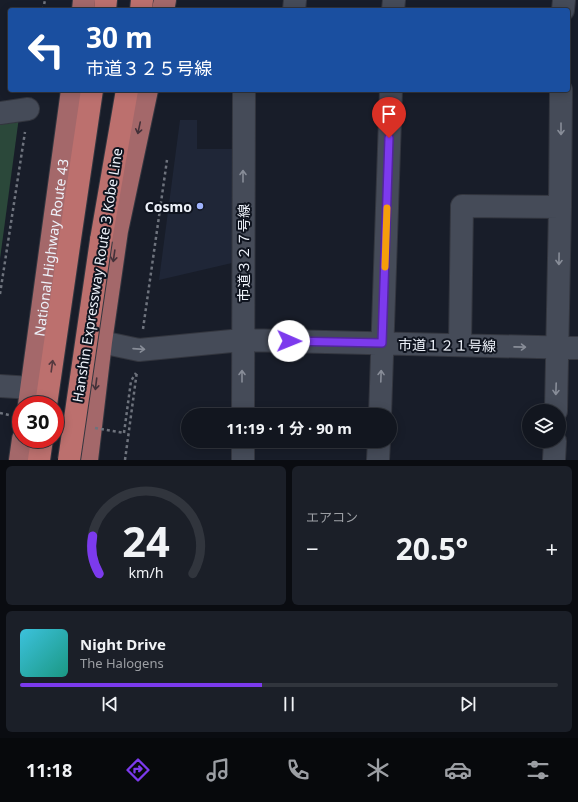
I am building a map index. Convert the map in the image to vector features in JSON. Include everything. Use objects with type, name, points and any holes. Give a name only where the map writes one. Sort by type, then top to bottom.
[{"type":"highway","name":"National Highway Route 43","points":[[31,396],[72,92]]},
{"type":"highway","points":[[47,396],[92,92]]},
{"type":"highway","name":"Hanshin Expressway Route 3 Kobe Line","points":[[69,460],[101,240],[127,92]]},
{"type":"highway","points":[[87,460],[101,342],[117,231],[147,92]]},
{"type":"highway","points":[[20,460],[22,448]]},
{"type":"highway","points":[[39,460],[41,448]]},
{"type":"street","name":"市道３２７号線","points":[[243,408],[244,92]]},
{"type":"street","points":[[380,408],[391,92]]},
{"type":"street","points":[[557,404],[568,348],[560,207],[561,92]]},
{"type":"street","points":[[0,113],[28,109]]},
{"type":"street","points":[[460,345],[462,206],[560,207]]},
{"type":"street","name":"市道１２１号線","points":[[101,342],[139,350],[242,340],[568,348]]},
{"type":"street","points":[[0,386],[31,396]]},
{"type":"street","points":[[243,448],[243,460]]},
{"type":"street","points":[[378,460],[379,448]]},
{"type":"street","points":[[554,460],[555,448]]},
{"type":"path","points":[[0,294],[28,109]]},
{"type":"path","points":[[125,460],[139,350],[167,160]]},
{"type":"path","points":[[124,433],[131,381],[136,373]]},
{"type":"shaded area","name":"Cosmo","points":[[180,120],[197,120],[197,149],[233,149],[232,263],[159,280]]},
{"type":"green space","points":[[19,117],[0,259],[0,121]]},
{"type":"slow traffic","points":[[385,267],[387,208]]},
{"type":"place","name":"Cosmo","points":[[200,206]]},
{"type":"route","points":[[289,341],[382,343],[389,138]]}]
